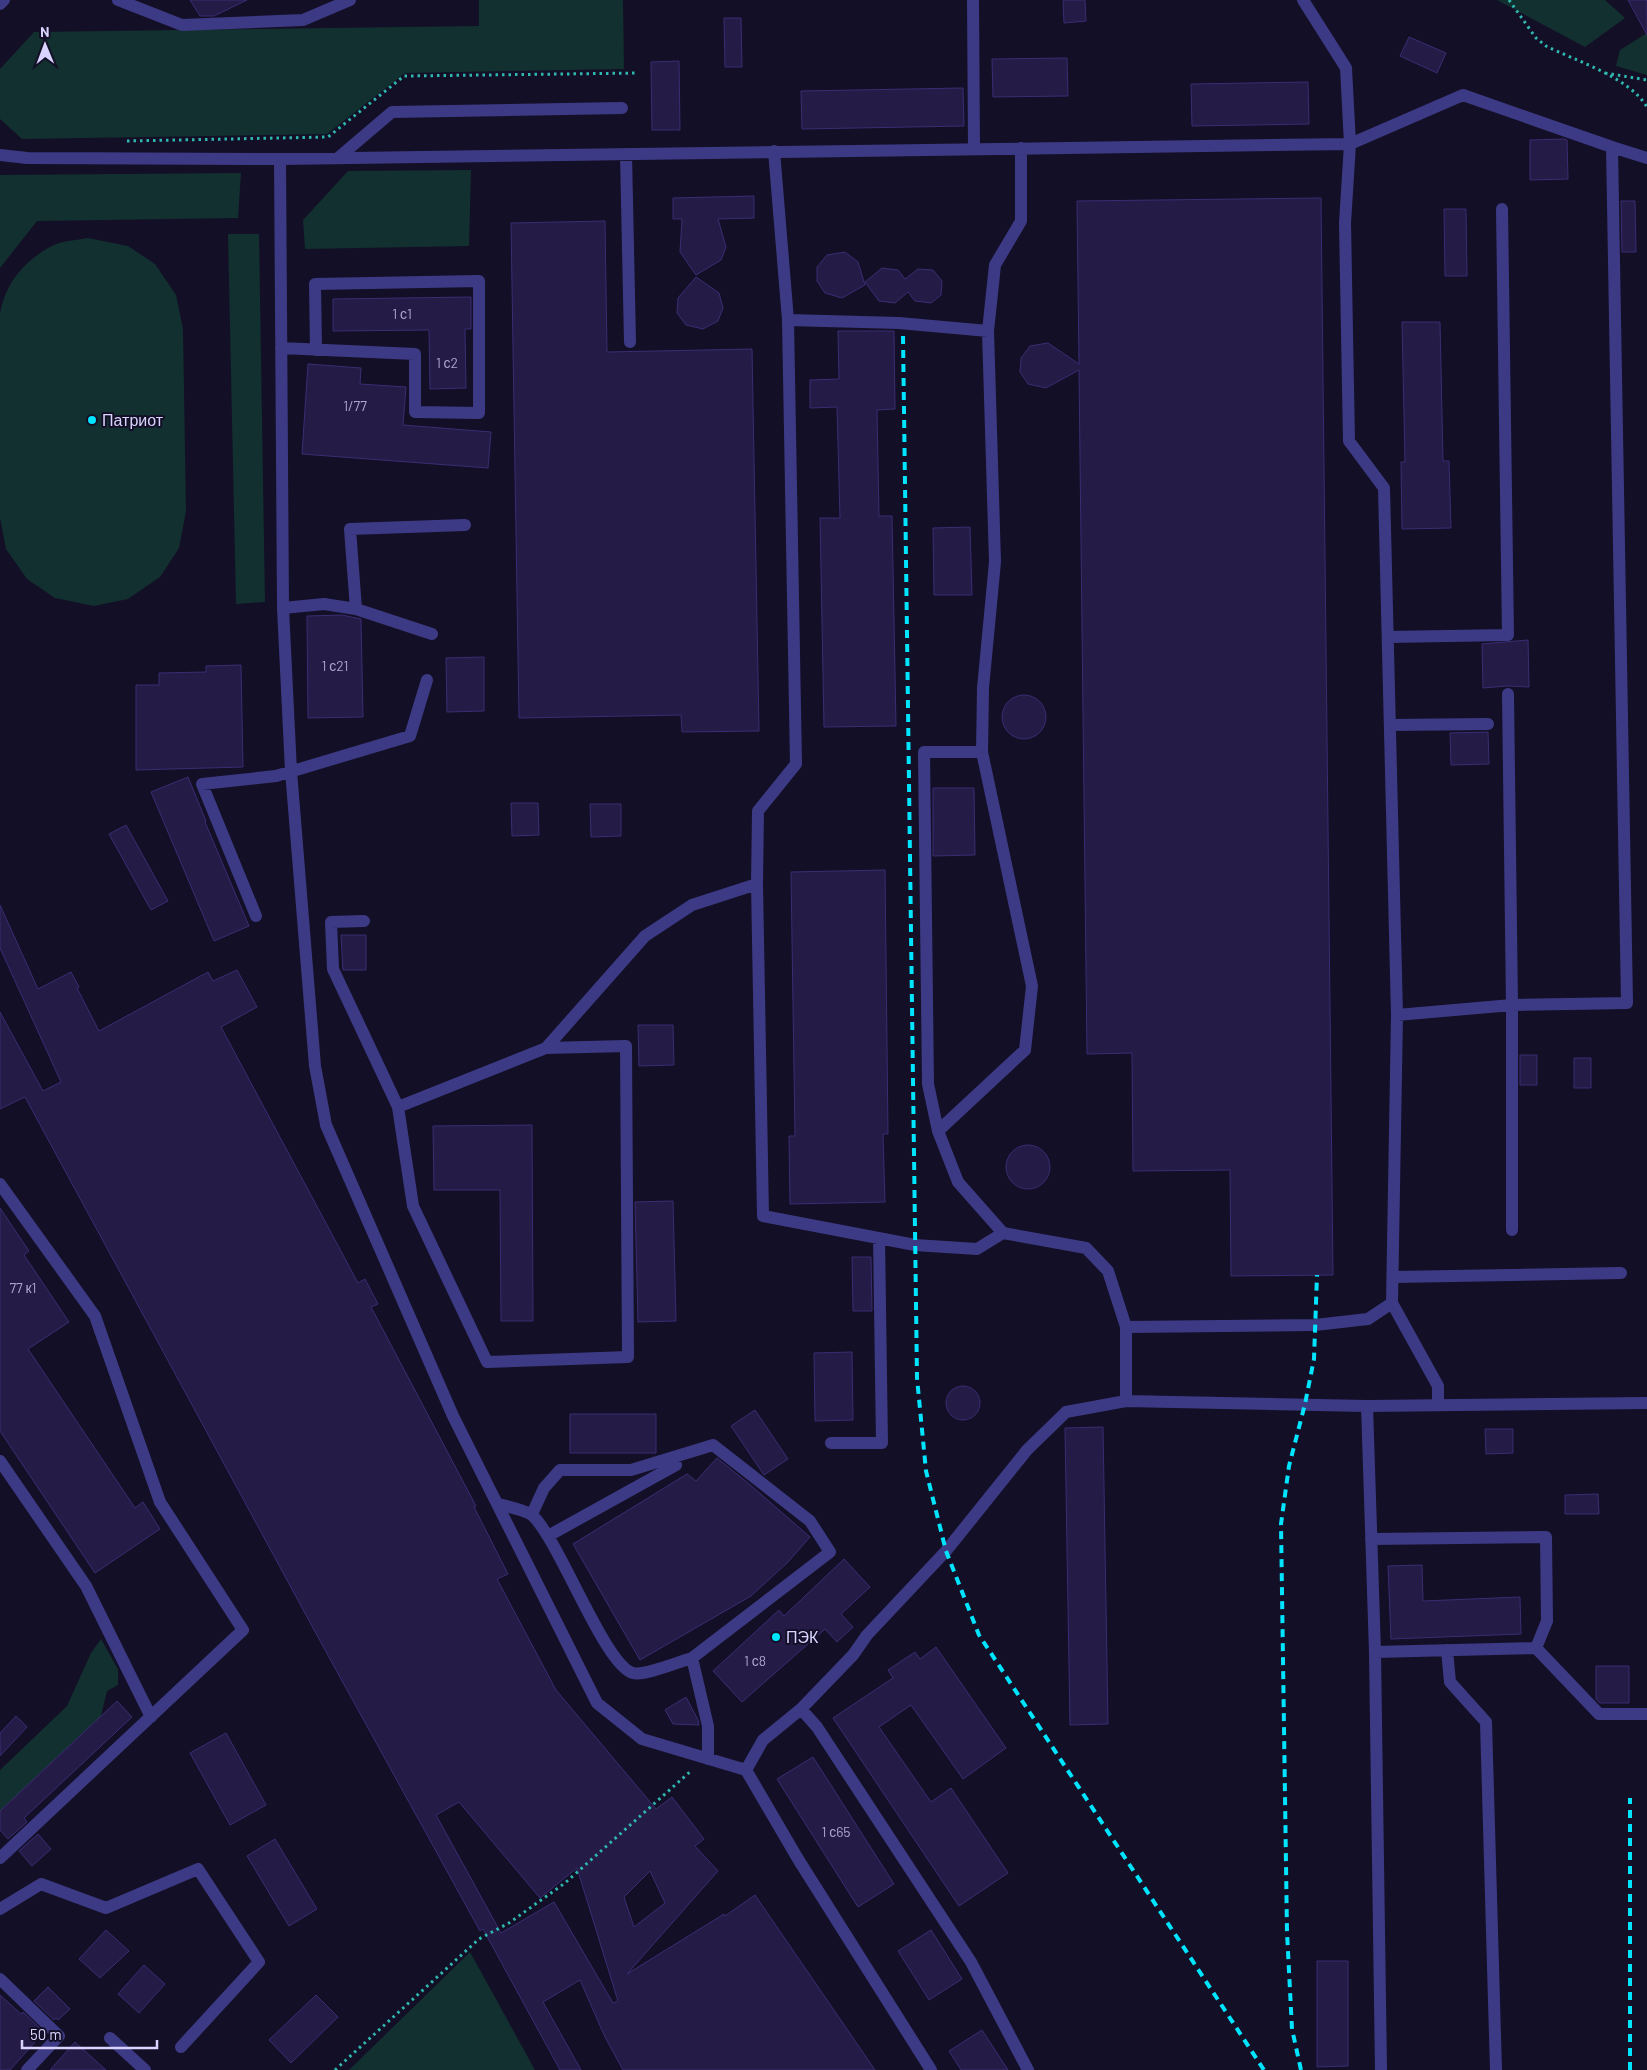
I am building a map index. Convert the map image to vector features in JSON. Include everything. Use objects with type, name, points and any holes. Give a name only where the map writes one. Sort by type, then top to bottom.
[{"type":"street","points":[[0,4],[4,0]]},
{"type":"street","points":[[118,0],[182,25],[303,20],[350,0]]},
{"type":"street","points":[[973,0],[974,149]]},
{"type":"street","points":[[1303,0],[1346,68],[1350,144],[1345,223],[1349,441],[1384,488],[1397,1015],[1392,1303],[1438,1386],[1438,1404]]},
{"type":"street","points":[[0,155],[27,158],[280,159],[1350,144],[1463,95],[1647,158]]},
{"type":"street","points":[[338,158],[392,112],[622,108]]},
{"type":"street","points":[[1397,1015],[1512,1005],[1627,1003],[1612,147]]},
{"type":"street","points":[[938,1131],[1025,1050],[1032,986],[982,752],[983,688],[995,562],[988,331],[995,265],[1021,220],[1021,148]]},
{"type":"street","points":[[774,152],[788,320],[796,764],[758,811],[757,884],[763,1216],[916,1246],[977,1249],[1002,1233]]},
{"type":"street","points":[[626,154],[630,342]]},
{"type":"street","points":[[280,159],[283,608],[291,771],[315,1066],[326,1125],[453,1416],[597,1703],[642,1739],[746,1770],[798,1859],[931,2070]]},
{"type":"street","points":[[1388,636],[1508,635],[1502,208]]},
{"type":"street","points":[[281,348],[316,350],[415,354],[415,412],[479,413],[479,281],[315,284],[316,350]]},
{"type":"street","points":[[788,320],[899,323],[988,331]]},
{"type":"street","points":[[356,609],[350,529],[465,525]]},
{"type":"street","points":[[283,608],[324,604],[356,609],[432,634]]},
{"type":"street","points":[[256,916],[202,784],[276,776],[410,736],[427,680]]},
{"type":"street","points":[[1508,694],[1512,1005],[1512,1230]]},
{"type":"street","points":[[1390,725],[1488,724]]},
{"type":"street","points":[[982,752],[924,752],[928,1084],[938,1131],[958,1182],[1002,1233],[1086,1248],[1108,1271],[1126,1327],[1126,1401]]},
{"type":"street","points":[[546,1048],[645,936],[692,905],[757,884]]},
{"type":"street","points":[[364,921],[331,922],[333,969],[398,1107],[413,1206],[487,1362],[628,1357],[626,1046],[546,1048],[398,1107]]},
{"type":"street","points":[[0,1184],[95,1316],[160,1502],[243,1630],[0,1858]]},
{"type":"street","points":[[831,1443],[882,1443],[879,1238]]},
{"type":"street","points":[[1393,1277],[1621,1273]]},
{"type":"street","points":[[1126,1327],[1315,1325],[1368,1319],[1392,1303]]},
{"type":"street","points":[[746,1770],[763,1740],[801,1709],[853,1656],[867,1635],[946,1551],[1026,1450],[1066,1412],[1126,1401],[1367,1406],[1647,1403]]},
{"type":"street","points":[[1367,1406],[1375,1652],[1381,2070]]},
{"type":"street","points":[[498,1504],[532,1514],[548,1536],[606,1645],[622,1666],[632,1673],[644,1673],[692,1658],[830,1552],[810,1521],[713,1445],[631,1470],[560,1470],[544,1488],[532,1514]]},
{"type":"street","points":[[0,1461],[86,1586],[151,1717]]},
{"type":"street","points":[[548,1536],[676,1465]]},
{"type":"street","points":[[1372,1539],[1546,1537],[1547,1621],[1536,1648]]},
{"type":"street","points":[[1375,1652],[1536,1648],[1599,1714],[1647,1714]]},
{"type":"street","points":[[1447,1650],[1450,1682],[1486,1722],[1496,2070]]},
{"type":"street","points":[[692,1658],[708,1726],[710,1759]]},
{"type":"street","points":[[801,1709],[817,1727],[971,1962],[1028,2070]]},
{"type":"street","points":[[0,1909],[41,1884],[106,1908],[198,1869],[259,1962],[181,2047]]},
{"type":"street","points":[[0,1979],[59,2036],[27,2070]]},
{"type":"street","points":[[110,2038],[145,2070]]},
{"type":"path","points":[[1509,0],[1536,38],[1546,46],[1602,72],[1642,98],[1647,107]]},
{"type":"path","points":[[1602,72],[1647,80]]},
{"type":"path","points":[[123,142],[328,137],[404,76],[638,73]]},
{"type":"path","points":[[335,2070],[479,1940],[509,1923],[565,1883],[700,1763],[710,1759]]},
{"type":"green space","points":[[479,0],[623,0],[624,69],[405,73],[327,134],[22,139],[0,119],[0,69],[34,32],[479,26]]},
{"type":"green space","points":[[1497,0],[1605,0],[1625,18],[1585,47]]},
{"type":"green space","points":[[1647,33],[1647,75],[1616,66],[1620,50]]},
{"type":"green space","points":[[471,170],[469,246],[305,249],[303,220],[348,171]]},
{"type":"green space","points":[[241,173],[238,218],[37,221],[0,268],[0,175]]},
{"type":"green space","points":[[228,234],[259,234],[265,602],[236,604]]},
{"type":"green space","name":"Патриот","points":[[88,238],[128,246],[155,264],[176,295],[183,329],[186,511],[179,548],[160,577],[128,599],[94,606],[55,598],[27,579],[6,549],[0,518],[0,314],[2,303],[17,275],[40,253],[54,245]]},
{"type":"green space","points":[[101,1639],[118,1669],[118,1685],[107,1691],[101,1716],[0,1811],[0,1770],[67,1706],[91,1653]]},
{"type":"green space","points":[[470,1952],[535,2070],[349,2070]]},
{"type":"building","points":[[190,0],[247,0],[214,16],[200,16]]},
{"type":"building","points":[[1063,0],[1085,0],[1086,21],[1064,23]]},
{"type":"building","points":[[1628,0],[1647,0],[1647,35]]},
{"type":"building","points":[[724,18],[741,18],[742,67],[725,67]]},
{"type":"building","points":[[1409,37],[1446,53],[1437,73],[1400,56]]},
{"type":"building","points":[[1067,58],[1068,96],[993,97],[992,59]]},
{"type":"building","points":[[679,61],[680,130],[652,130],[651,62]]},
{"type":"building","points":[[1308,82],[1309,124],[1192,126],[1191,84]]},
{"type":"building","points":[[963,88],[964,126],[802,129],[801,91]]},
{"type":"building","points":[[1530,140],[1567,140],[1568,179],[1530,180]]},
{"type":"building","points":[[754,196],[754,218],[718,219],[726,247],[721,260],[696,275],[680,252],[682,219],[673,219],[673,198]]},
{"type":"building","points":[[1321,198],[1333,1275],[1231,1276],[1230,1170],[1133,1171],[1132,1053],[1087,1054],[1079,370],[1046,388],[1028,384],[1020,372],[1021,358],[1030,346],[1048,343],[1079,364],[1077,201]]},
{"type":"building","points":[[1621,201],[1635,201],[1636,252],[1622,252]]},
{"type":"building","points":[[1444,209],[1466,209],[1467,276],[1445,276]]},
{"type":"building","points":[[605,221],[607,352],[752,349],[759,731],[682,732],[681,715],[519,718],[511,223]]},
{"type":"building","points":[[845,252],[858,262],[865,285],[842,298],[825,293],[817,281],[817,267],[827,255]]},
{"type":"building","points":[[882,268],[898,270],[905,279],[918,269],[933,270],[942,281],[941,295],[931,303],[915,301],[908,292],[895,303],[879,301],[865,282]]},
{"type":"building","points":[[696,277],[719,293],[723,308],[718,321],[703,329],[686,325],[677,313],[678,298]]},
{"type":"building","points":[[471,297],[471,329],[465,329],[466,388],[430,389],[429,330],[333,331],[333,299]]},
{"type":"building","points":[[1402,322],[1440,322],[1443,461],[1449,461],[1451,528],[1402,529],[1401,462],[1405,462]]},
{"type":"building","points":[[838,331],[894,331],[895,409],[877,410],[879,516],[892,516],[896,726],[824,727],[820,518],[840,518],[837,407],[810,408],[810,380],[839,379]]},
{"type":"building","points":[[308,364],[361,368],[360,384],[406,387],[403,425],[491,432],[488,468],[302,454]]},
{"type":"building","points":[[970,527],[972,595],[934,595],[933,528]]},
{"type":"building","points":[[342,615],[361,619],[363,717],[308,718],[307,616]]},
{"type":"building","points":[[1528,640],[1529,687],[1483,688],[1482,644]]},
{"type":"building","points":[[484,657],[484,711],[447,712],[446,658]]},
{"type":"building","points":[[241,665],[243,767],[136,770],[136,685],[159,685],[159,673],[206,672],[206,666]]},
{"type":"building","points":[[1028,695],[1040,701],[1045,708],[1045,726],[1040,733],[1033,738],[1020,739],[1008,733],[1003,726],[1002,713],[1008,701],[1015,696]]},
{"type":"building","points":[[1488,732],[1489,764],[1451,765],[1450,733]]},
{"type":"building","points":[[188,777],[249,926],[214,941],[151,792]]},
{"type":"building","points":[[933,788],[974,788],[975,855],[933,856]]},
{"type":"building","points":[[511,803],[538,803],[539,835],[512,836]]},
{"type":"building","points":[[590,804],[621,804],[621,836],[591,837]]},
{"type":"building","points":[[126,825],[168,901],[151,910],[109,834]]},
{"type":"building","points":[[885,870],[888,1134],[883,1134],[885,1202],[790,1204],[789,1136],[795,1136],[791,872]]},
{"type":"building","points":[[0,905],[38,989],[71,972],[99,1031],[208,972],[213,981],[237,970],[257,1007],[221,1027],[358,1283],[365,1279],[378,1304],[371,1307],[476,1506],[474,1507],[508,1574],[497,1579],[556,1690],[656,1809],[672,1797],[704,1839],[695,1846],[718,1871],[627,1974],[724,1914],[725,1916],[755,1895],[875,2070],[623,2070],[605,2037],[580,1980],[543,2002],[581,2070],[560,2070],[483,1929],[480,1931],[319,1639],[25,1097],[0,1109],[0,1012],[43,1091],[61,1082],[0,948]],"holes":[[[459,1802],[540,1898],[577,1868],[618,2001],[613,2003],[554,1902],[501,1933],[436,1815]],[[650,1871],[665,1903],[634,1927],[624,1897]]]},
{"type":"building","points":[[341,935],[366,935],[366,970],[343,970]]},
{"type":"building","points":[[638,1025],[673,1025],[674,1065],[639,1066]]},
{"type":"building","points":[[1520,1055],[1537,1055],[1537,1085],[1520,1085]]},
{"type":"building","points":[[1574,1058],[1591,1058],[1591,1088],[1574,1088]]},
{"type":"building","points":[[532,1125],[533,1321],[501,1321],[500,1190],[434,1190],[433,1126]]},
{"type":"building","points":[[1032,1145],[1044,1151],[1049,1158],[1049,1176],[1044,1183],[1037,1188],[1024,1189],[1012,1183],[1007,1176],[1006,1163],[1012,1151],[1019,1146]]},
{"type":"building","points":[[673,1201],[676,1321],[638,1322],[635,1202]]},
{"type":"building","points":[[0,1208],[29,1251],[24,1255],[69,1322],[28,1349],[135,1508],[143,1502],[160,1529],[95,1573],[0,1431]]},
{"type":"building","points":[[852,1257],[871,1257],[872,1311],[853,1311]]},
{"type":"building","points":[[852,1352],[853,1420],[815,1421],[814,1353]]},
{"type":"building","points":[[963,1386],[970,1387],[975,1391],[979,1396],[979,1410],[975,1415],[970,1419],[963,1420],[956,1419],[951,1415],[947,1410],[946,1403],[947,1396],[951,1391],[956,1387]]},
{"type":"building","points":[[755,1410],[788,1459],[764,1475],[731,1426]]},
{"type":"building","points":[[570,1414],[656,1414],[656,1453],[570,1453]]},
{"type":"building","points":[[1103,1427],[1108,1724],[1070,1725],[1065,1428]]},
{"type":"building","points":[[1485,1429],[1513,1429],[1513,1453],[1486,1454]]},
{"type":"building","points":[[717,1458],[810,1537],[788,1562],[751,1596],[640,1660],[573,1544],[687,1474],[696,1481]]},
{"type":"building","points":[[1598,1494],[1599,1514],[1565,1514],[1565,1495]]},
{"type":"building","points":[[844,1559],[870,1587],[841,1614],[853,1627],[837,1642],[825,1629],[742,1702],[713,1671],[779,1610],[784,1616]]},
{"type":"building","points":[[1422,1565],[1423,1601],[1520,1597],[1521,1634],[1391,1639],[1388,1566]]},
{"type":"building","points":[[936,1647],[1006,1748],[963,1779],[911,1705],[879,1727],[931,1802],[951,1788],[1008,1873],[959,1906],[833,1718],[893,1678],[888,1670],[915,1652],[920,1659]]},
{"type":"building","points":[[1596,1666],[1629,1666],[1629,1703],[1600,1703],[1596,1699]]},
{"type":"building","points":[[686,1697],[699,1725],[673,1724],[665,1710]]},
{"type":"building","points":[[117,1701],[132,1717],[24,1818],[27,1822],[8,1839],[0,1830],[0,1811]]},
{"type":"building","points":[[16,1716],[27,1727],[0,1756],[0,1733]]},
{"type":"building","points":[[226,1733],[266,1805],[230,1825],[190,1753]]},
{"type":"building","points":[[813,1757],[894,1884],[858,1907],[777,1779]]},
{"type":"building","points":[[38,1834],[51,1849],[32,1866],[19,1851]]},
{"type":"building","points":[[275,1839],[317,1909],[289,1926],[247,1856]]},
{"type":"building","points":[[106,1930],[129,1951],[100,1978],[79,1959]]},
{"type":"building","points":[[931,1930],[962,1979],[929,2000],[898,1951]]},
{"type":"building","points":[[1317,1961],[1348,1961],[1348,2066],[1317,2067]]},
{"type":"building","points":[[144,1965],[165,1984],[139,2013],[118,1994]]},
{"type":"building","points":[[48,1987],[70,2009],[58,2020],[56,2018],[54,2020],[34,2001]]},
{"type":"building","points":[[0,1995],[21,2014],[23,2012],[44,2032],[10,2070],[0,2070]]},
{"type":"building","points":[[316,1995],[338,2017],[291,2063],[269,2040]]},
{"type":"building","points":[[982,2030],[1008,2070],[961,2070],[949,2051]]},
{"type":"building","points":[[75,2042],[106,2070],[50,2070]]},
{"type":"railway","points":[[903,336],[917,1378],[926,1471],[946,1551],[979,1635],[1264,2070]]},
{"type":"railway","points":[[1301,2070],[1292,2029],[1287,1932],[1281,1524],[1289,1466],[1314,1359],[1317,1275]]},
{"type":"railway","points":[[1630,1798],[1630,2070]]},
{"type":"place","name":"Патриот","points":[[92,420]]},
{"type":"place","name":"ПЭК","points":[[776,1637]]}]
